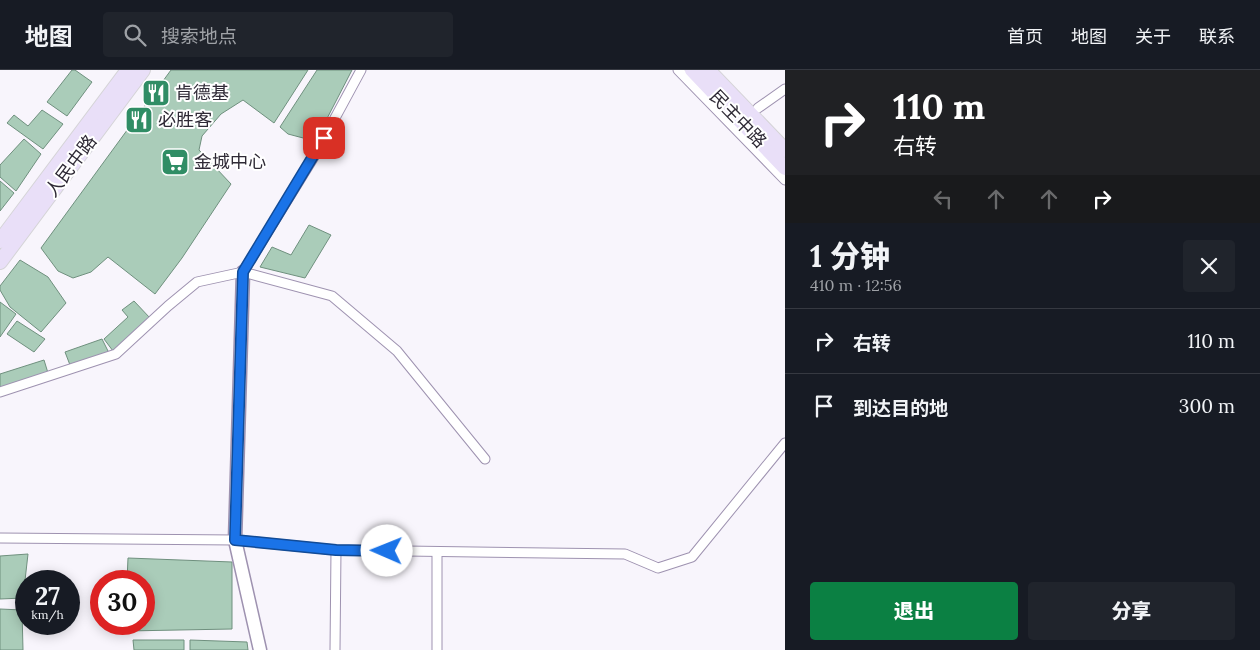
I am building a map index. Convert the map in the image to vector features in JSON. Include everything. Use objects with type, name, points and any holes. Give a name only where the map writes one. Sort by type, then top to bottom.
[{"type":"main road","name":"人民中路","points":[[0,241],[128,70]]},
{"type":"main road","name":"人民中路","points":[[0,262],[143,70]]},
{"type":"main road","name":"民主中路","points":[[692,70],[785,168]]},
{"type":"main road","name":"民主中路","points":[[708,70],[785,150]]},
{"type":"street","points":[[260,650],[235,540],[243,272],[315,156],[361,70]]},
{"type":"street","points":[[678,70],[785,180]]},
{"type":"street","points":[[758,108],[785,90]]},
{"type":"street","points":[[0,392],[116,354],[197,282],[243,272],[332,296],[397,351],[485,459]]},
{"type":"street","points":[[0,538],[235,540],[336,550],[625,554],[658,568],[692,557],[785,443]]},
{"type":"street","points":[[335,650],[336,550]]},
{"type":"street","points":[[437,650],[438,552]]},
{"type":"building","points":[[72,70],[75,70],[92,82],[67,116],[47,102]]},
{"type":"building","name":"金城中心","points":[[171,70],[308,70],[274,123],[243,100],[221,114],[202,136],[199,150],[231,184],[182,258],[155,294],[108,257],[91,272],[73,278],[58,271],[41,248]]},
{"type":"building","points":[[317,70],[352,70],[319,134],[307,139],[288,134],[280,127]]},
{"type":"building","points":[[42,110],[63,124],[43,149],[7,123],[14,115],[28,126]]},
{"type":"building","points":[[24,139],[41,154],[16,191],[0,177],[0,165]]},
{"type":"building","points":[[0,181],[14,193],[0,211]]},
{"type":"building","points":[[309,225],[331,235],[305,278],[260,267],[272,247],[291,255]]},
{"type":"building","points":[[20,260],[48,277],[66,303],[41,332],[10,307],[0,290],[0,286]]},
{"type":"building","points":[[134,301],[150,318],[113,351],[104,339],[128,317],[122,310]]},
{"type":"building","points":[[0,302],[16,314],[0,337]]},
{"type":"building","points":[[17,321],[45,339],[34,352],[7,334]]},
{"type":"building","points":[[102,339],[109,353],[70,365],[65,352]]},
{"type":"building","points":[[44,360],[48,373],[0,388],[0,374]]},
{"type":"building","points":[[28,554],[26,570],[15,570],[15,598],[0,599],[0,556]]},
{"type":"building","points":[[128,558],[232,562],[232,629],[155,630],[155,570],[127,570]]},
{"type":"building","points":[[0,609],[15,610],[15,635],[23,635],[23,650],[0,650]]},
{"type":"building","points":[[133,640],[184,640],[184,650],[134,650]]},
{"type":"building","points":[[190,640],[247,642],[248,650],[190,650]]},
{"type":"place","name":"肯德基","points":[[156,93]]},
{"type":"place","name":"必胜客","points":[[139,120]]},
{"type":"place","name":"金城中心","points":[[175,162]]},
{"type":"route","points":[[324,138],[315,156],[243,272],[235,540],[336,550],[387,551]]}]
